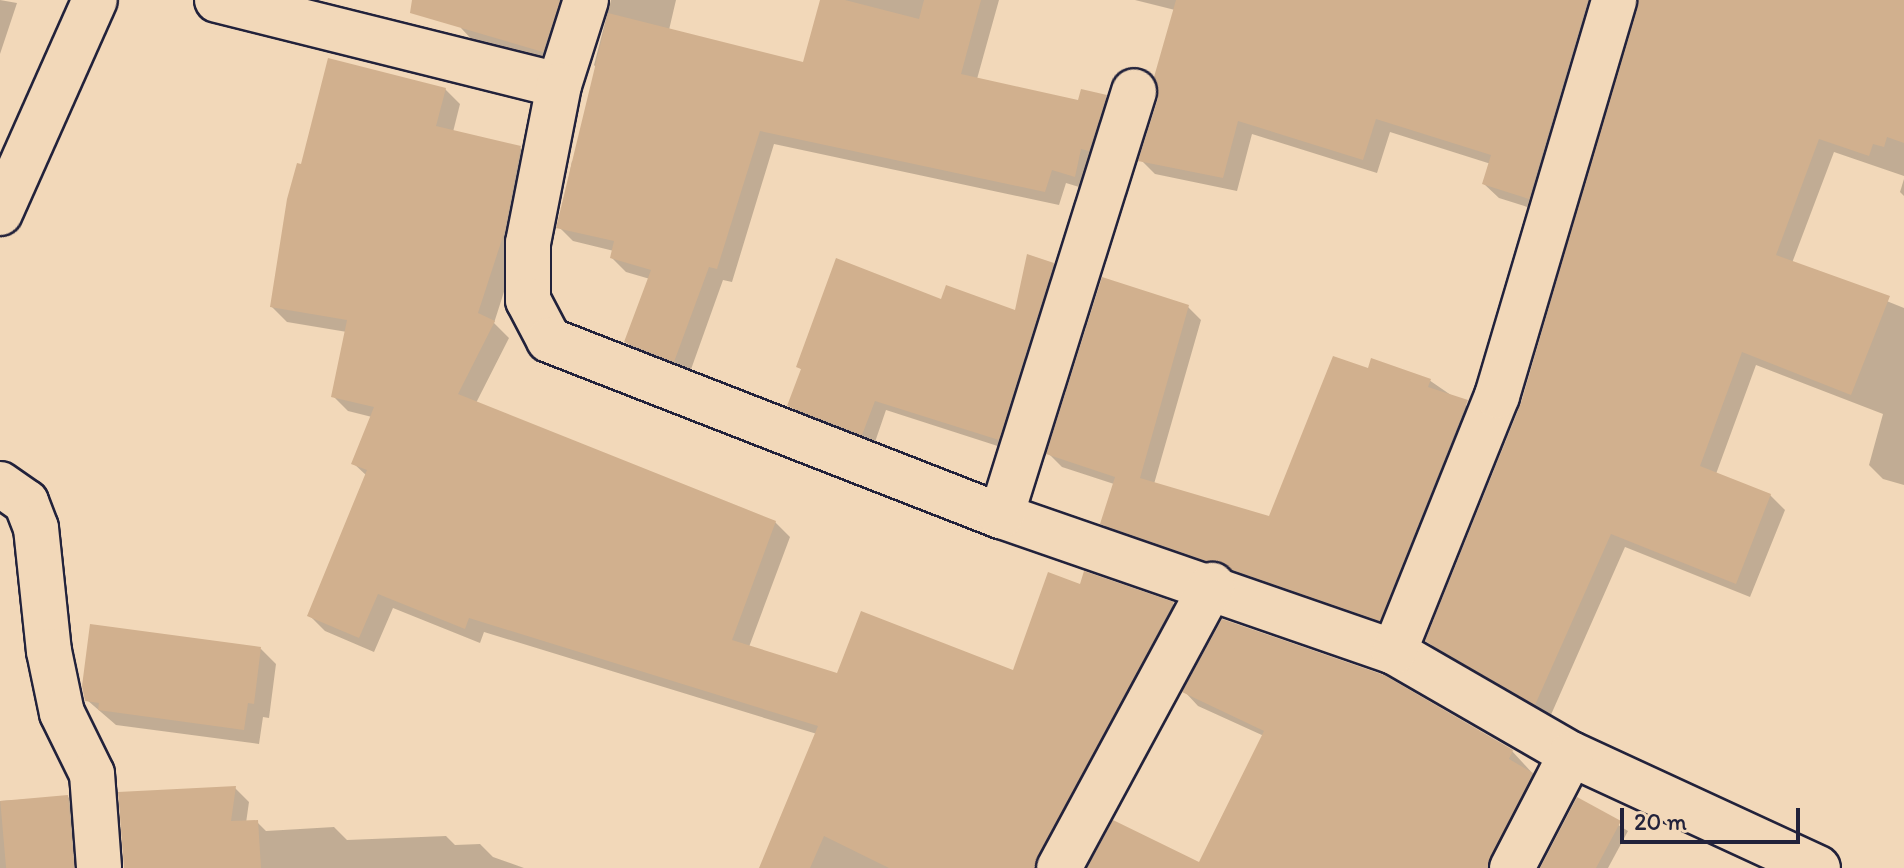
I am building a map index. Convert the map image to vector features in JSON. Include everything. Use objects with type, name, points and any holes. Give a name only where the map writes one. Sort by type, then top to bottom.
[{"type":"street","points":[[0,213],[95,0]]},
{"type":"street","points":[[217,0],[559,85]]},
{"type":"street","points":[[586,0],[559,85],[528,243],[528,300],[549,340],[1001,516],[1212,585],[1394,652],[1571,754],[1818,868]]},
{"type":"street","points":[[1394,652],[1497,396],[1614,0]]},
{"type":"street","points":[[1001,516],[1134,91]]},
{"type":"street","points":[[0,484],[26,502],[36,528],[49,651],[62,713],[92,774],[99,868]]},
{"type":"street","points":[[1059,868],[1212,585]]},
{"type":"street","points":[[1512,868],[1571,754]]},
{"type":"building","points":[[412,0],[560,1],[543,52],[410,13]]},
{"type":"building","points":[[820,0],[845,0],[919,19],[924,0],[981,0],[961,74],[1078,100],[1081,89],[1107,95],[1089,151],[1081,149],[1075,177],[1052,170],[1045,192],[760,131],[717,269],[709,267],[674,362],[624,342],[651,270],[610,258],[614,241],[556,228],[608,13],[803,62]]},
{"type":"building","points":[[1176,0],[1588,0],[1529,199],[1482,184],[1491,155],[1376,119],[1363,160],[1238,121],[1223,178],[1138,161],[1158,98],[1154,77]]},
{"type":"building","points":[[1638,0],[1904,0],[1904,143],[1887,137],[1884,147],[1873,144],[1869,156],[1819,139],[1776,255],[1890,296],[1851,395],[1742,352],[1700,466],[1771,494],[1736,584],[1611,534],[1535,705],[1425,641],[1521,403]]},
{"type":"building","points":[[328,58],[446,88],[436,126],[521,146],[505,230],[478,313],[495,321],[458,394],[776,521],[732,640],[837,673],[861,611],[1013,670],[1048,572],[1080,584],[1084,571],[1174,602],[1034,868],[889,868],[824,836],[810,868],[759,868],[818,726],[469,618],[465,629],[378,594],[359,638],[307,616],[367,470],[351,464],[374,407],[331,397],[347,320],[270,307],[287,199],[297,163],[301,164]]},
{"type":"building","points":[[1027,254],[1054,263],[999,440],[875,401],[862,435],[787,406],[801,369],[796,367],[836,258],[941,299],[946,285],[1015,310]]},
{"type":"building","points":[[1102,277],[1189,305],[1140,478],[1269,516],[1333,356],[1368,368],[1371,358],[1431,379],[1428,387],[1468,400],[1380,621],[1100,524],[1115,477],[1046,454]]},
{"type":"building","points":[[1222,619],[1384,675],[1513,750],[1509,759],[1533,773],[1487,868],[1087,868],[1113,820],[1199,862],[1264,731],[1182,692]]},
{"type":"building","points":[[90,624],[261,647],[254,704],[248,703],[244,730],[98,710],[99,703],[85,701],[82,686]]},
{"type":"building","points":[[236,786],[231,821],[258,820],[261,868],[124,868],[118,792]]},
{"type":"building","points":[[68,795],[74,868],[6,868],[0,801]]},
{"type":"building","points":[[1577,797],[1621,821],[1596,868],[1540,868]]}]
